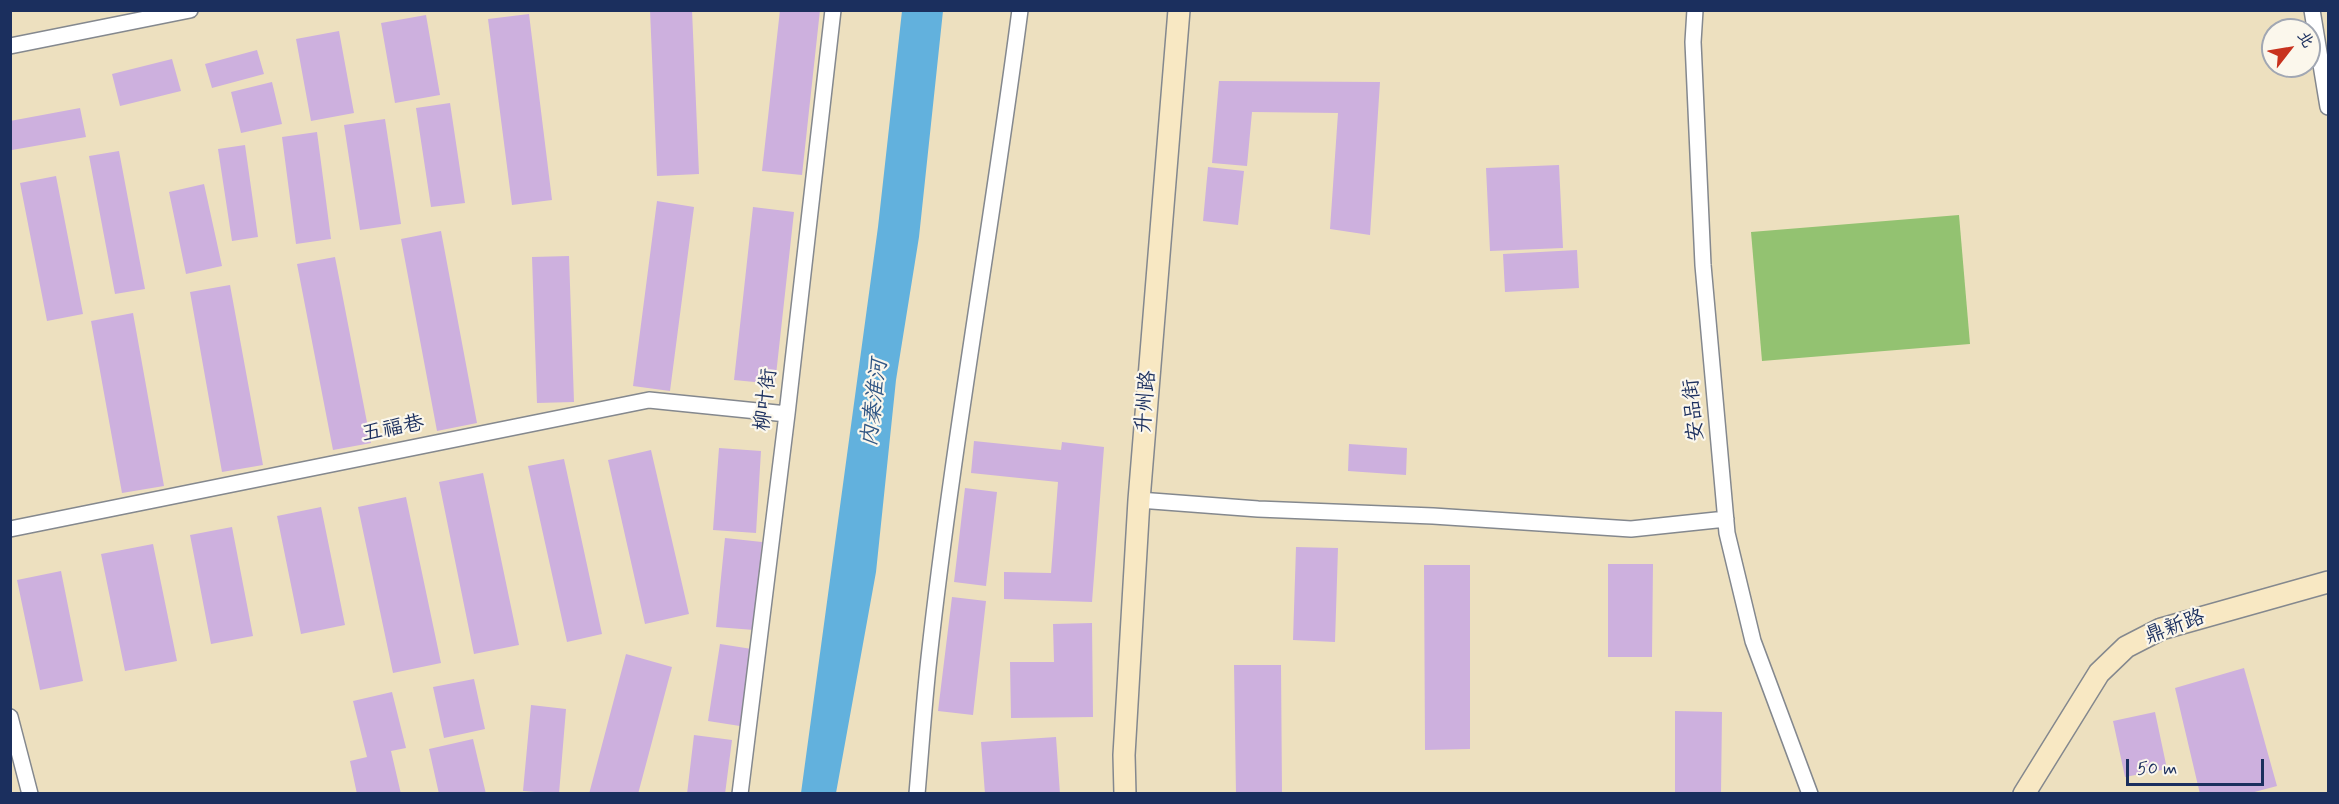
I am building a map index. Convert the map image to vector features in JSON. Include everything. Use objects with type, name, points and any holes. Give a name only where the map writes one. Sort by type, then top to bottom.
[{"type":"main road","name":"升州路","points":[[1125,794],[1124,755],[1139,500],[1179,10]]},
{"type":"main road","name":"鼎新路","points":[[2024,794],[2099,673],[2126,648],[2161,630],[2328,582]]},
{"type":"street","points":[[10,46],[190,10]]},
{"type":"street","name":"柳叶街","points":[[740,794],[787,414],[833,10]]},
{"type":"street","points":[[917,794],[930,647],[1020,10]]},
{"type":"street","name":"安品街","points":[[1695,10],[1693,42],[1703,265],[1726,519],[1754,641],[1810,794]]},
{"type":"street","points":[[2312,10],[2328,107]]},
{"type":"street","name":"五福巷","points":[[10,529],[649,400],[787,414]]},
{"type":"street","points":[[1139,500],[1258,509],[1445,517],[1631,529],[1726,519]]},
{"type":"street","points":[[10,717],[30,794]]},
{"type":"green space","points":[[1959,215],[1970,344],[1762,361],[1751,232]]},
{"type":"water","name":"内秦淮河","points":[[902,11],[943,11],[919,237],[896,380],[876,572],[836,793],[801,793],[878,227]]},
{"type":"building","points":[[650,10],[692,10],[699,174],[657,176]]},
{"type":"building","points":[[780,10],[820,10],[802,175],[762,171]]},
{"type":"building","points":[[529,14],[552,200],[512,205],[488,19]]},
{"type":"building","points":[[426,15],[440,95],[395,103],[381,23]]},
{"type":"building","points":[[339,31],[354,113],[311,121],[296,39]]},
{"type":"building","points":[[257,50],[264,74],[212,88],[205,64]]},
{"type":"building","points":[[172,59],[181,91],[120,106],[112,74]]},
{"type":"building","points":[[1219,81],[1380,82],[1370,235],[1330,229],[1338,113],[1252,112],[1247,166],[1212,163]]},
{"type":"building","points":[[272,82],[282,124],[241,133],[231,92]]},
{"type":"building","points":[[450,103],[465,203],[431,207],[416,108]]},
{"type":"building","points":[[80,108],[86,137],[12,150],[10,121]]},
{"type":"building","points":[[385,119],[401,224],[360,230],[344,125]]},
{"type":"building","points":[[317,132],[331,239],[296,244],[282,137]]},
{"type":"building","points":[[245,145],[258,237],[232,241],[218,149]]},
{"type":"building","points":[[119,151],[145,289],[115,294],[89,156]]},
{"type":"building","points":[[1559,165],[1563,248],[1490,251],[1486,168]]},
{"type":"building","points":[[1208,167],[1244,171],[1238,225],[1203,221]]},
{"type":"building","points":[[56,176],[83,314],[47,321],[20,183]]},
{"type":"building","points":[[204,184],[222,266],[186,274],[169,192]]},
{"type":"building","points":[[657,201],[694,207],[670,391],[633,386]]},
{"type":"building","points":[[753,207],[794,212],[775,384],[734,380]]},
{"type":"building","points":[[441,231],[477,423],[437,431],[401,239]]},
{"type":"building","points":[[1577,250],[1579,288],[1505,292],[1503,254]]},
{"type":"building","points":[[569,256],[574,402],[537,403],[532,257]]},
{"type":"building","points":[[335,257],[371,443],[333,450],[297,264]]},
{"type":"building","points":[[230,285],[263,465],[222,472],[190,292]]},
{"type":"building","points":[[133,313],[164,486],[122,493],[91,321]]},
{"type":"building","points":[[974,441],[1061,450],[1062,442],[1104,447],[1092,602],[1004,599],[1004,572],[1051,573],[1058,482],[971,473]]},
{"type":"building","points":[[1349,444],[1407,448],[1406,475],[1348,471]]},
{"type":"building","points":[[719,448],[761,451],[756,533],[713,530]]},
{"type":"building","points":[[651,450],[689,614],[645,624],[608,460]]},
{"type":"building","points":[[564,459],[602,634],[567,642],[528,466]]},
{"type":"building","points":[[483,473],[519,645],[474,654],[439,482]]},
{"type":"building","points":[[965,488],[997,492],[986,586],[954,582]]},
{"type":"building","points":[[406,497],[441,663],[393,673],[358,507]]},
{"type":"building","points":[[321,507],[345,625],[301,634],[277,516]]},
{"type":"building","points":[[232,527],[253,636],[211,644],[190,535]]},
{"type":"building","points":[[725,538],[762,542],[754,630],[716,627]]},
{"type":"building","points":[[153,544],[177,661],[125,671],[101,554]]},
{"type":"building","points":[[1296,547],[1338,548],[1335,642],[1293,640]]},
{"type":"building","points":[[1608,564],[1653,564],[1652,657],[1608,657]]},
{"type":"building","points":[[1424,565],[1470,565],[1470,749],[1425,750]]},
{"type":"building","points":[[61,571],[83,681],[40,690],[17,580]]},
{"type":"building","points":[[952,597],[986,601],[973,715],[938,711]]},
{"type":"building","points":[[1092,623],[1093,717],[1011,718],[1010,662],[1054,662],[1053,624]]},
{"type":"building","points":[[720,644],[752,649],[740,726],[708,721]]},
{"type":"building","points":[[626,654],[672,667],[638,794],[589,794]]},
{"type":"building","points":[[1234,665],[1281,665],[1282,794],[1236,794]]},
{"type":"building","points":[[2244,668],[2277,786],[2247,794],[2200,794],[2175,688]]},
{"type":"building","points":[[474,679],[485,729],[444,738],[433,687]]},
{"type":"building","points":[[392,692],[406,748],[391,751],[401,794],[357,794],[350,761],[367,757],[353,701]]},
{"type":"building","points":[[531,705],[566,709],[559,794],[523,791]]},
{"type":"building","points":[[1675,711],[1722,712],[1721,794],[1675,794]]},
{"type":"building","points":[[2155,712],[2167,769],[2125,777],[2113,721]]},
{"type":"building","points":[[694,735],[732,740],[725,794],[687,794]]},
{"type":"building","points":[[1056,737],[1060,794],[985,794],[981,742]]},
{"type":"building","points":[[473,739],[486,794],[439,794],[429,749]]}]
